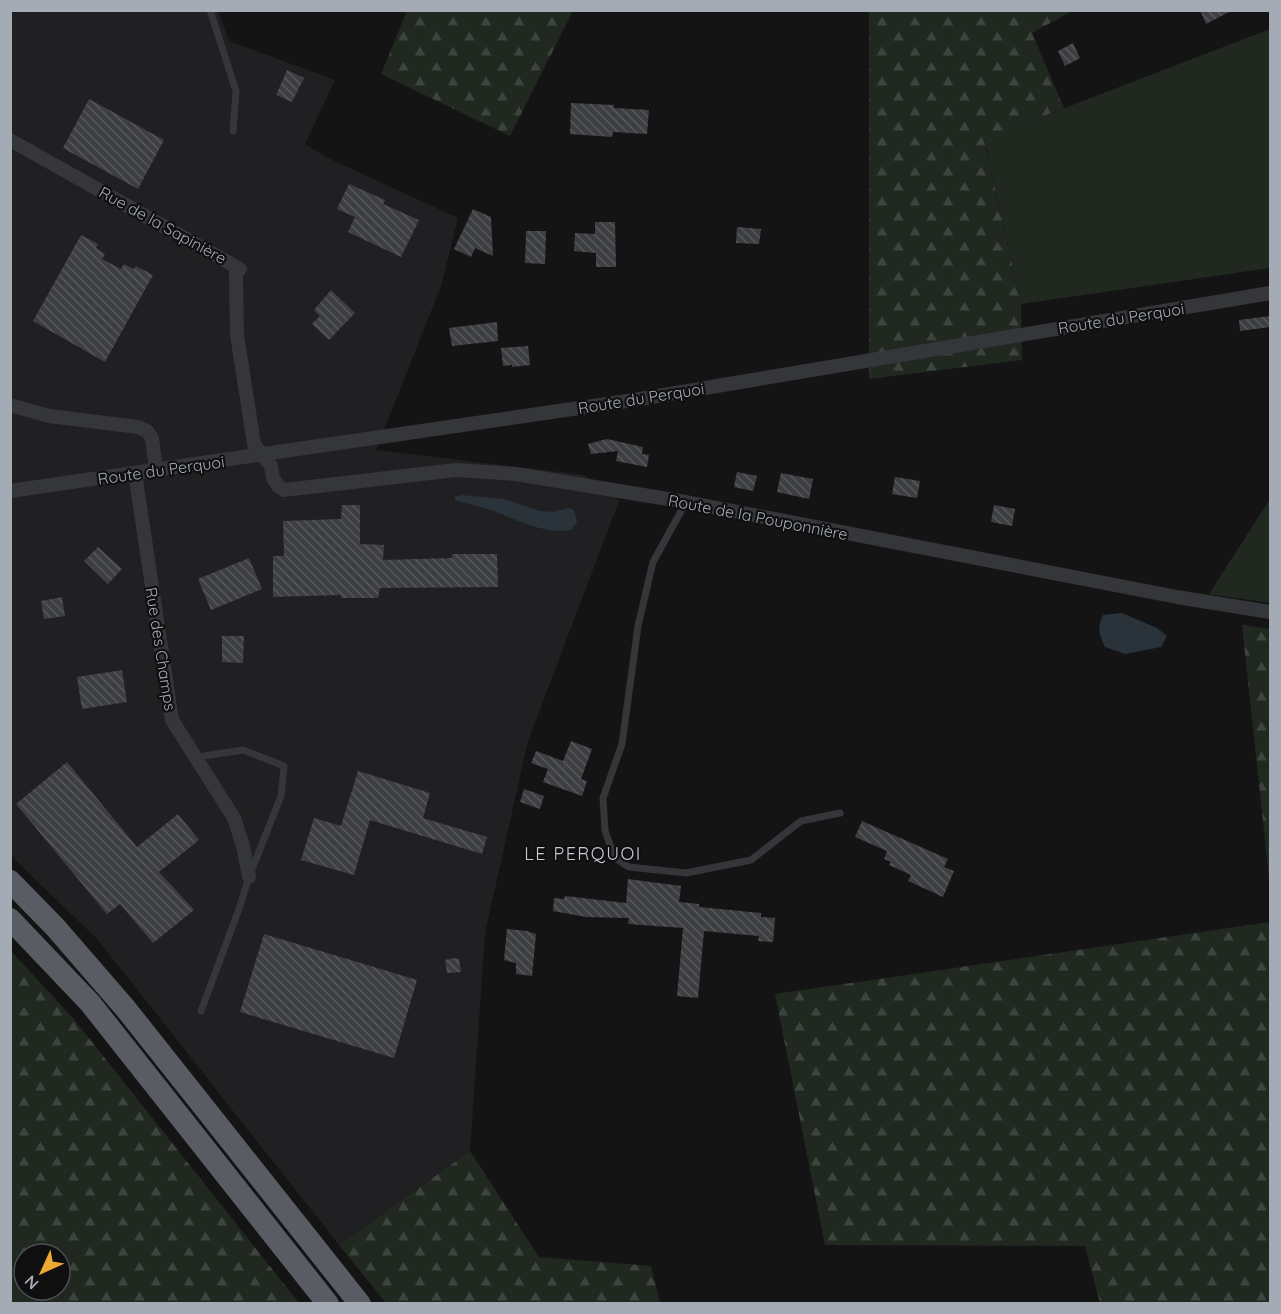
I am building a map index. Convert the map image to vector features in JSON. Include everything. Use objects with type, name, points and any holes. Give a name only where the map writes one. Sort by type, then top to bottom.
[{"type":"highway","points":[[10,881],[55,927],[126,1009],[360,1304]]},
{"type":"highway","points":[[10,919],[90,1003],[328,1304]]},
{"type":"street","name":"Rue de la Sapinière","points":[[10,140],[240,269],[236,274],[237,335],[254,444],[264,455]]},
{"type":"street","name":"Route du Perquoi","points":[[10,491],[634,400],[1270,293]]},
{"type":"street","points":[[10,405],[49,416],[138,427],[147,431],[152,438],[156,470]]},
{"type":"street","name":"Route de la Pouponnière","points":[[264,455],[273,478],[284,490],[456,470],[516,474],[686,502],[1177,597],[1270,612]]},
{"type":"street","name":"Rue des Champs","points":[[135,473],[172,720],[234,818],[243,846],[249,877]]},
{"type":"lane","points":[[210,10],[236,91],[233,132]]},
{"type":"lane","points":[[686,502],[654,562],[638,626],[622,744],[603,798],[605,831],[615,858],[629,867],[686,873],[751,860],[801,821],[840,813]]},
{"type":"lane","points":[[197,760],[204,756],[243,750],[284,766],[281,796],[201,1011]]},
{"type":"shaded area","points":[[10,11],[218,11],[229,41],[335,80],[305,144],[328,158],[458,218],[441,286],[376,450],[585,475],[619,501],[528,741],[485,933],[470,1151],[339,1245],[98,940],[11,856]]},
{"type":"shaded area","points":[[461,495],[504,499],[540,511],[553,512],[568,508],[574,510],[577,522],[571,530],[540,528],[455,500],[455,497]]},
{"type":"shaded area","points":[[1122,613],[1157,628],[1167,636],[1161,647],[1125,654],[1105,647],[1099,631],[1103,615]]},
{"type":"green space","points":[[407,10],[573,11],[510,136],[381,74]]},
{"type":"green space","points":[[869,11],[1072,11],[1032,33],[1064,108],[984,140],[1021,304],[1022,360],[869,379]]},
{"type":"green space","points":[[1270,29],[1270,268],[1021,304],[984,139]]},
{"type":"green space","points":[[1270,499],[1270,603],[1209,594]]},
{"type":"green space","points":[[1242,625],[1270,629],[1270,887]]},
{"type":"green space","points":[[1270,922],[1270,1303],[1100,1303],[1085,1246],[825,1245],[775,994]]},
{"type":"green space","points":[[11,951],[73,1018],[299,1303],[11,1303]]},
{"type":"green space","points":[[470,1151],[539,1257],[651,1266],[660,1303],[386,1303],[339,1245]]},
{"type":"building","points":[[1200,10],[1233,10],[1206,24]]},
{"type":"building","points":[[1073,43],[1080,58],[1065,66],[1058,51]]},
{"type":"building","points":[[287,70],[304,78],[292,102],[276,95]]},
{"type":"building","points":[[89,99],[164,140],[138,189],[63,148]]},
{"type":"building","points":[[571,103],[614,105],[614,108],[649,110],[647,134],[613,132],[612,137],[570,134]]},
{"type":"building","points":[[349,184],[385,200],[383,204],[419,220],[401,257],[348,232],[355,217],[337,209]]},
{"type":"building","points":[[473,209],[491,217],[493,256],[475,248],[471,257],[454,249]]},
{"type":"building","points":[[595,222],[615,222],[616,267],[596,267],[596,253],[574,251],[575,233],[595,234]]},
{"type":"building","points":[[737,227],[761,229],[759,244],[736,243]]},
{"type":"building","points":[[526,231],[546,231],[545,264],[525,263]]},
{"type":"building","points":[[81,235],[98,244],[96,248],[105,254],[102,259],[121,269],[124,264],[134,269],[136,266],[153,275],[105,362],[33,321]]},
{"type":"building","points":[[331,290],[355,313],[329,340],[312,324],[320,316],[314,310]]},
{"type":"building","points":[[1270,316],[1270,327],[1240,331],[1239,320]]},
{"type":"building","points":[[497,322],[498,341],[452,346],[449,328]]},
{"type":"building","points":[[528,346],[530,365],[503,366],[501,348]]},
{"type":"building","points":[[607,439],[643,447],[642,454],[649,455],[647,467],[616,461],[618,451],[591,454],[588,444]]},
{"type":"building","points":[[737,472],[757,476],[753,491],[734,487]]},
{"type":"building","points":[[781,473],[813,479],[809,499],[777,492]]},
{"type":"building","points":[[895,477],[920,481],[917,498],[892,494]]},
{"type":"building","points":[[342,505],[360,505],[360,544],[384,545],[383,560],[452,558],[452,554],[497,554],[498,587],[380,588],[378,598],[341,598],[341,595],[273,597],[273,556],[284,556],[283,521],[341,519]]},
{"type":"building","points":[[994,505],[1015,509],[1012,526],[991,522]]},
{"type":"building","points":[[98,547],[122,569],[108,584],[84,561]]},
{"type":"building","points":[[249,558],[262,589],[211,610],[198,579]]},
{"type":"building","points":[[62,597],[65,616],[44,619],[41,601]]},
{"type":"building","points":[[222,636],[244,636],[243,663],[222,662]]},
{"type":"building","points":[[122,670],[127,702],[82,709],[77,677]]},
{"type":"building","points":[[571,741],[592,749],[581,779],[587,781],[582,796],[543,782],[548,769],[531,763],[536,751],[563,761]]},
{"type":"building","points":[[67,762],[137,847],[178,814],[199,840],[159,872],[194,910],[153,943],[120,904],[107,914],[16,804]]},
{"type":"building","points":[[358,771],[430,793],[423,818],[487,837],[482,854],[370,820],[354,875],[301,860],[314,818],[341,826]]},
{"type":"building","points":[[524,789],[544,796],[540,809],[520,802]]},
{"type":"building","points":[[862,821],[948,859],[944,867],[954,871],[943,897],[908,881],[911,875],[889,865],[891,862],[884,859],[887,851],[855,837]]},
{"type":"building","points":[[628,879],[681,886],[679,902],[699,904],[699,907],[761,913],[761,917],[775,918],[773,942],[758,941],[759,936],[704,931],[698,998],[677,996],[683,928],[628,924],[629,918],[586,917],[553,911],[554,898],[564,899],[565,896],[626,903]]},
{"type":"building","points":[[507,929],[536,934],[532,976],[516,974],[516,963],[504,960]]},
{"type":"building","points":[[264,934],[417,980],[394,1058],[240,1012]]},
{"type":"building","points":[[459,959],[461,972],[447,973],[445,960]]},
{"type":"district","name":"LE PERQUOI","points":[[583,853]]}]
